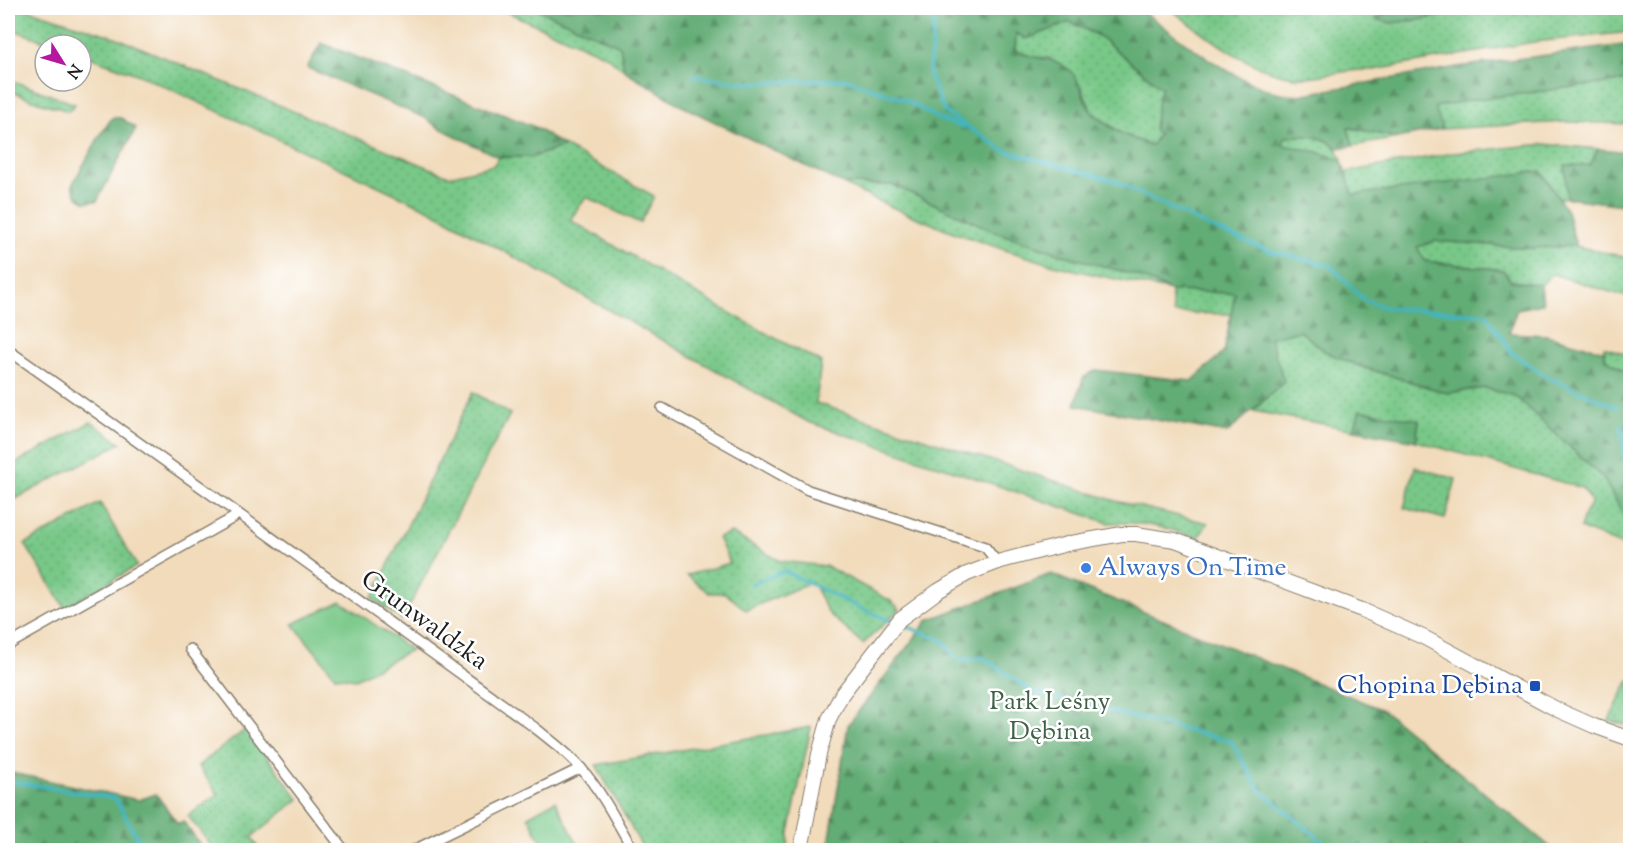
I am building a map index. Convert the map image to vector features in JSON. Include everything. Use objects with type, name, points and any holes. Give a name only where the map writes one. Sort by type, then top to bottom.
[{"type":"street","name":"Grunwaldzka","points":[[8,350],[563,750],[581,768],[604,798],[633,850]]},
{"type":"street","points":[[662,408],[808,490],[985,548],[999,562]]},
{"type":"street","points":[[8,645],[237,514]]},
{"type":"street","points":[[801,850],[819,754],[829,719],[842,694],[895,625],[938,591],[967,574],[999,562],[1071,543],[1122,534],[1175,540],[1362,610],[1425,638],[1558,710],[1630,739]]},
{"type":"street","points":[[190,649],[344,850]]},
{"type":"street","points":[[414,850],[581,768]]},
{"type":"green space","points":[[8,8],[24,8],[115,37],[449,176],[494,165],[498,157],[533,157],[564,146],[654,196],[640,223],[586,197],[570,220],[726,311],[821,362],[816,403],[1116,501],[1208,523],[1198,538],[1154,526],[1109,523],[808,422],[432,211],[142,76],[93,58],[93,33],[33,33],[33,37],[8,28]]},
{"type":"green space","points":[[500,8],[535,8],[620,46],[624,70],[606,56]]},
{"type":"green space","points":[[535,8],[1139,8],[1202,55],[1237,76],[1272,91],[1299,95],[1457,67],[1630,44],[1630,80],[1471,100],[1435,107],[1442,129],[1398,138],[1348,127],[1353,146],[1338,148],[1325,140],[1307,136],[1285,137],[1283,145],[1318,152],[1342,161],[1353,195],[1541,171],[1567,211],[1576,246],[1530,248],[1436,241],[1417,247],[1425,261],[1503,270],[1511,281],[1541,285],[1543,304],[1517,309],[1509,333],[1546,335],[1605,351],[1605,358],[1630,375],[1630,521],[1626,519],[1603,478],[1515,396],[1485,388],[1447,393],[1359,366],[1326,352],[1300,331],[1270,337],[1284,382],[1227,433],[1075,405],[1083,378],[1096,370],[1192,381],[1224,352],[1235,293],[1171,291],[1138,276],[1064,255],[996,232],[893,185],[843,184],[682,106],[624,70],[620,46]],"holes":[[[1070,22],[1099,36],[1162,88],[1158,98],[1154,130],[1159,134],[1152,145],[1136,140],[1098,118],[1089,107],[1072,72],[1067,68],[1061,64],[1015,50],[1016,33],[1026,39]]]},
{"type":"green space","points":[[1169,8],[1395,8],[1377,19],[1391,23],[1424,19],[1475,8],[1630,8],[1630,32],[1534,42],[1374,70],[1296,77],[1263,68],[1229,51]]},
{"type":"green space","points":[[1395,8],[1475,8],[1424,19],[1391,23],[1376,19]]},
{"type":"green space","points":[[1070,22],[1099,36],[1162,88],[1158,98],[1159,134],[1152,146],[1128,138],[1091,111],[1082,88],[1049,58],[1027,57],[1015,50],[1016,33],[1027,39]]},
{"type":"green space","points":[[321,43],[535,127],[564,146],[533,157],[498,157],[438,127],[425,118],[307,68]]},
{"type":"green space","points":[[8,79],[33,88],[33,93],[46,93],[75,104],[69,111],[8,90]]},
{"type":"green space","points":[[1630,80],[1630,124],[1565,122],[1442,129],[1434,107],[1471,100]]},
{"type":"green space","points":[[112,118],[121,118],[136,128],[97,201],[85,202],[76,195],[72,185]]},
{"type":"green space","points":[[1347,127],[1398,138],[1353,146]]},
{"type":"green space","points":[[1305,135],[1329,141],[1337,148],[1342,161],[1318,152],[1283,145],[1285,137]]},
{"type":"green space","points":[[1544,144],[1598,149],[1590,165],[1565,166],[1567,198],[1558,198],[1541,172],[1352,195],[1346,172],[1453,153]]},
{"type":"green space","points":[[1598,149],[1630,152],[1630,206],[1567,198],[1565,165],[1590,165]]},
{"type":"green space","points":[[843,184],[893,185],[996,232],[1064,255],[1138,276],[1171,291],[1068,269],[1000,248],[920,219]]},
{"type":"green space","points":[[1436,241],[1530,248],[1576,246],[1630,258],[1630,298],[1552,274],[1541,285],[1511,281],[1503,270],[1425,261],[1417,247]]},
{"type":"green space","points":[[1171,291],[1235,293],[1232,314],[1173,313]]},
{"type":"green space","points":[[1300,331],[1326,352],[1359,366],[1447,393],[1485,388],[1515,396],[1603,478],[1626,519],[1630,521],[1630,549],[1580,528],[1585,512],[1591,505],[1590,499],[1582,488],[1416,441],[1419,421],[1360,410],[1354,430],[1253,411],[1284,382],[1269,337]]},
{"type":"green space","points":[[1604,347],[1630,355],[1630,375],[1605,358]]},
{"type":"green space","points":[[473,392],[510,414],[402,620],[372,598]]},
{"type":"green space","points":[[1360,410],[1419,420],[1416,441],[1354,430]]},
{"type":"green space","points":[[91,422],[121,443],[8,503],[8,467]]},
{"type":"green space","points":[[1415,467],[1456,479],[1445,519],[1404,508]]},
{"type":"green space","points":[[100,503],[137,566],[65,608],[25,544]]},
{"type":"green space","points":[[731,533],[780,561],[826,566],[891,601],[900,609],[863,644],[829,614],[812,582],[746,610],[725,593],[709,593],[687,575],[730,563],[718,538]]},
{"type":"green space","name":"Park Leśny Dębina","points":[[1051,574],[1383,710],[1554,850],[828,850],[848,725],[928,620]]},
{"type":"green space","points":[[341,601],[411,650],[356,679],[335,676],[293,624]]},
{"type":"green space","points":[[1630,680],[1630,727],[1609,720]]},
{"type":"green space","points":[[811,727],[789,833],[788,850],[644,850],[596,765]]},
{"type":"green space","points":[[246,729],[299,799],[252,837],[258,847],[253,850],[215,850],[188,816],[218,794],[198,766]]},
{"type":"green space","points":[[8,772],[139,800],[156,794],[178,824],[183,821],[204,850],[8,850]]},
{"type":"green space","points":[[555,801],[581,850],[546,850],[528,816]]},
{"type":"waterway","points":[[926,8],[935,12],[929,74],[944,111],[1003,150],[1115,181],[1209,227],[1270,251],[1331,266],[1363,299],[1387,308],[1486,314],[1512,353],[1545,376],[1617,407]]},
{"type":"waterway","points":[[694,76],[748,83],[846,79],[905,100],[939,119],[964,127]]},
{"type":"waterway","points":[[1621,425],[1630,477]]},
{"type":"waterway","points":[[752,584],[784,571],[894,622]]},
{"type":"waterway","points":[[901,624],[943,641],[958,660],[984,658],[1033,692],[1231,741],[1260,790],[1328,846],[1329,850]]},
{"type":"waterway","points":[[8,781],[115,798],[144,850]]},
{"type":"place","name":"Always On Time","points":[[1086,568]]},
{"type":"place","name":"Chopina Dębina","points":[[1535,686]]}]
